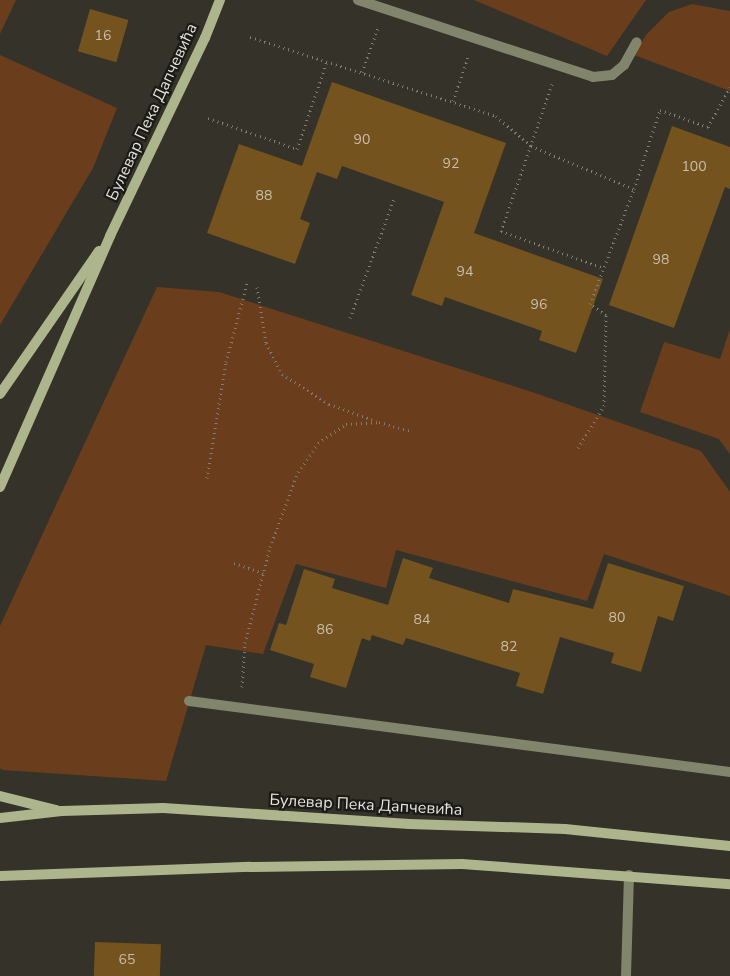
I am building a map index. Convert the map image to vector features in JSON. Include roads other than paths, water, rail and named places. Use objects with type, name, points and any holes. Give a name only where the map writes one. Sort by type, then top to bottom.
[{"type":"street","name":"Булевар Пека Дапчевића","points":[[0,487],[110,236],[220,0]]},
{"type":"street","points":[[358,0],[593,77],[612,75],[624,65],[637,42]]},
{"type":"street","name":"Булевар Пека Дапчевића","points":[[0,394],[110,236]]},
{"type":"street","points":[[189,701],[730,772]]},
{"type":"street","points":[[0,796],[62,811]]},
{"type":"street","name":"Булевар Пека Дапчевића","points":[[0,818],[62,811],[163,808],[408,824],[566,829],[730,846]]},
{"type":"street","points":[[0,876],[250,867],[462,864],[629,874],[730,884]]},
{"type":"street","points":[[626,976],[629,874]]}]
